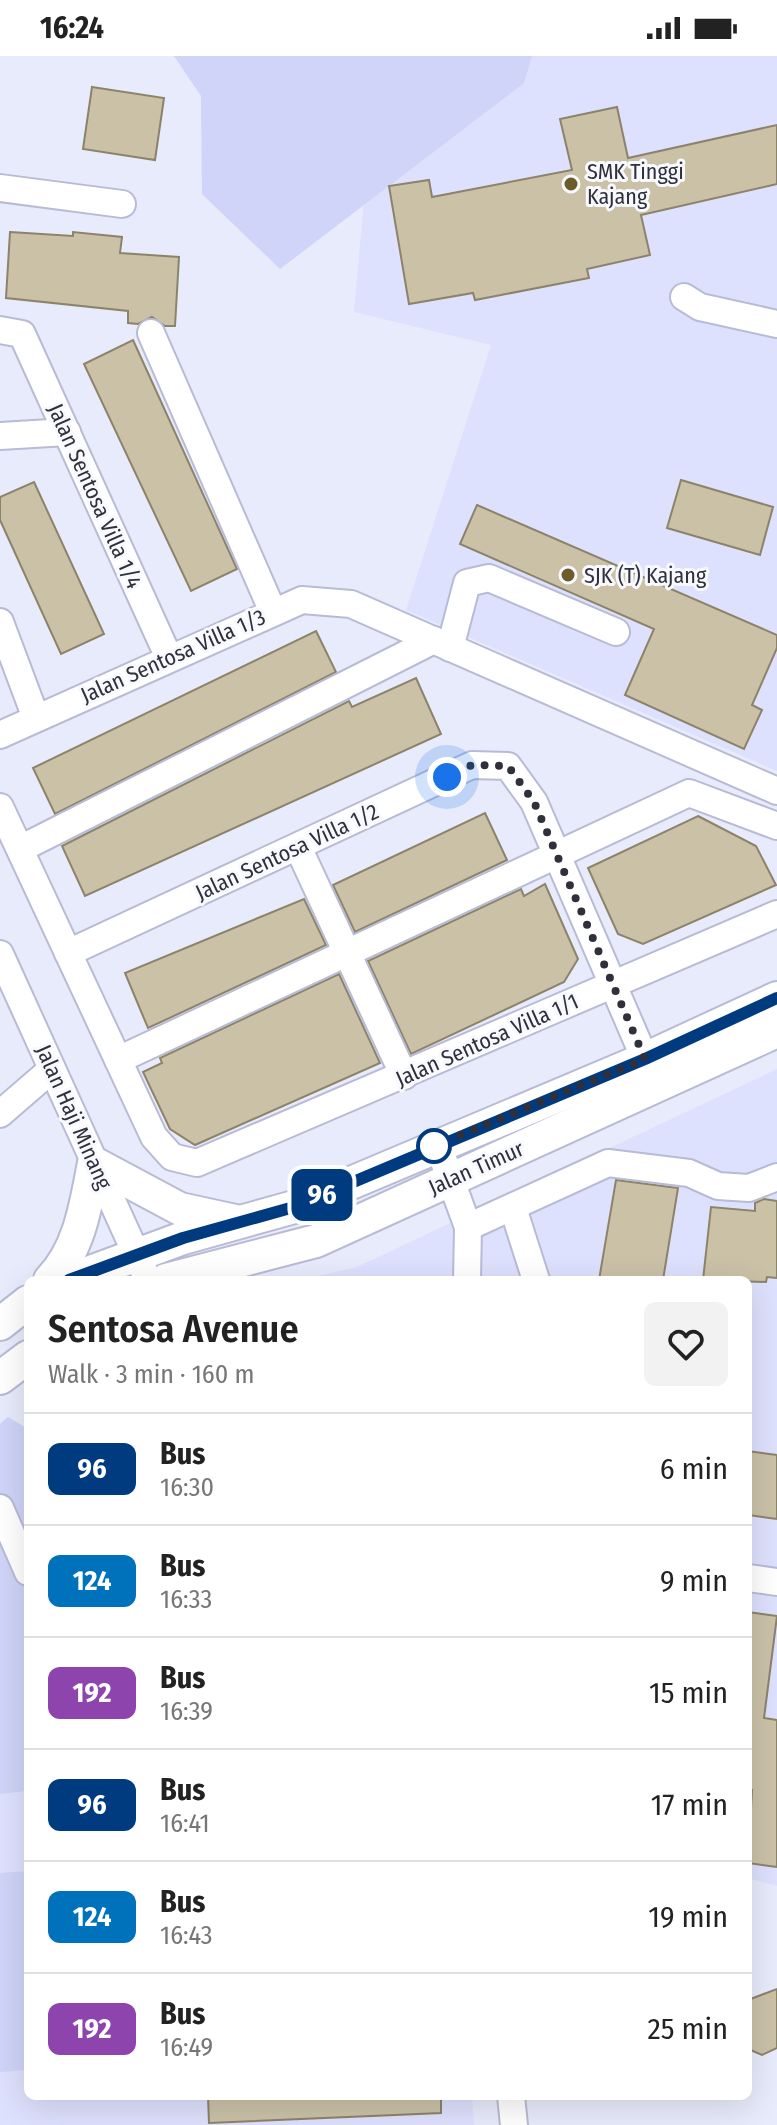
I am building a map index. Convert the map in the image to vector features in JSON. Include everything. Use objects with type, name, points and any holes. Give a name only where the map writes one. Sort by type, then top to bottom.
[{"type":"main road","name":"Jalan Timur","points":[[91,1276],[142,1267],[242,1223],[294,1207],[645,1059],[777,998]]},
{"type":"main road","name":"Jalan Timur","points":[[181,1276],[316,1241],[777,1031]]},
{"type":"main road","points":[[54,1276],[64,1265],[83,1216],[94,1163],[180,1209],[242,1223]]},
{"type":"main road","points":[[0,1324],[24,1305]]},
{"type":"main road","points":[[0,1378],[24,1360]]},
{"type":"street","points":[[0,188],[122,204]]},
{"type":"street","points":[[684,297],[700,307],[777,324]]},
{"type":"street","name":"Jalan Sentosa Villa 1/4","points":[[11,332],[67,432],[169,658]]},
{"type":"street","points":[[151,333],[273,612]]},
{"type":"street","points":[[0,436],[67,432]]},
{"type":"street","points":[[20,849],[442,644],[467,583],[489,578],[616,632]]},
{"type":"street","name":"Jalan Sentosa Villa 1/3","points":[[0,735],[302,600],[351,604],[777,791]]},
{"type":"street","points":[[0,622],[36,718]]},
{"type":"street","name":"Jalan Sentosa Villa 1/2","points":[[68,953],[472,765],[508,766],[534,802],[557,856]]},
{"type":"street","points":[[0,807],[118,1060],[689,793],[777,826]]},
{"type":"street","points":[[298,847],[404,1076]]},
{"type":"street","points":[[557,856],[645,1059]]},
{"type":"street","name":"Jalan Sentosa Villa 1/1","points":[[118,1060],[154,1137],[172,1157],[197,1163],[777,914]]},
{"type":"street","name":"Jalan Haji Minang","points":[[0,954],[142,1267]]},
{"type":"street","points":[[0,1114],[52,1069]]},
{"type":"street","points":[[438,1145],[468,1227],[467,1276]]},
{"type":"street","points":[[468,1227],[608,1163],[689,1173],[718,1186],[749,1188],[777,1177]]},
{"type":"street","points":[[513,1208],[535,1276]]},
{"type":"street","points":[[0,1508],[24,1563]]},
{"type":"street","points":[[752,1579],[777,1582]]},
{"type":"street","points":[[511,2100],[514,2125]]},
{"type":"shaded area","points":[[174,56],[532,56],[524,83],[280,269],[202,194],[201,96]]},
{"type":"shaded area","points":[[377,56],[777,56],[777,771],[406,610],[491,345],[354,312]]},
{"type":"shaded area","points":[[777,1069],[777,1886],[752,1879],[752,1276],[317,1276],[357,1267]]},
{"type":"shaded area","points":[[8,1417],[24,1427],[24,1791],[0,1794],[0,1424]]},
{"type":"shaded area","points":[[24,1791],[24,2100],[472,2100],[474,2125],[0,2125],[0,1794]]},
{"type":"shaded area","points":[[24,1871],[24,2070],[0,2072],[0,1873]]},
{"type":"building","points":[[92,87],[164,98],[155,160],[83,149]]},
{"type":"building","points":[[617,107],[628,158],[777,125],[777,184],[641,215],[650,255],[587,269],[589,278],[475,300],[473,293],[409,304],[389,186],[429,180],[432,197],[572,170],[560,119]]},
{"type":"building","points":[[10,232],[73,236],[73,232],[122,237],[120,253],[179,257],[175,326],[165,326],[152,317],[138,324],[128,323],[128,311],[6,298]]},
{"type":"building","points":[[133,340],[237,569],[191,591],[84,364]]},
{"type":"building","points":[[681,480],[773,507],[760,555],[667,528]]},
{"type":"building","points":[[34,482],[104,634],[61,654],[0,520],[0,497]]},
{"type":"building","points":[[477,505],[777,635],[777,648],[752,705],[762,710],[744,749],[625,695],[654,629],[460,544]]},
{"type":"building","points":[[316,631],[336,672],[55,814],[33,768]]},
{"type":"building","points":[[416,678],[441,734],[85,896],[62,846],[349,701],[352,707]]},
{"type":"building","points":[[485,813],[507,860],[355,932],[333,885]]},
{"type":"building","points":[[698,816],[756,846],[776,885],[643,944],[618,934],[588,868]]},
{"type":"building","points":[[545,884],[578,959],[564,982],[411,1054],[368,961],[521,889],[524,896]]},
{"type":"building","points":[[304,899],[326,945],[148,1028],[125,973]]},
{"type":"building","points":[[339,974],[380,1063],[195,1145],[170,1129],[143,1072],[162,1063],[160,1058]]},
{"type":"building","points":[[616,1180],[678,1188],[664,1276],[600,1276]]},
{"type":"building","points":[[764,1199],[777,1201],[777,1278],[767,1277],[766,1282],[752,1282],[752,1276],[703,1276],[711,1207],[755,1211],[755,1203]]},
{"type":"building","points":[[752,1452],[777,1455],[777,1519],[752,1516]]},
{"type":"building","points":[[752,1613],[777,1616],[764,1718],[777,1720],[777,1867],[752,1864]]},
{"type":"building","points":[[777,1989],[777,2048],[762,2055],[752,2051],[752,1998]]},
{"type":"building","points":[[208,2100],[441,2100],[441,2113],[209,2123]]},
{"type":"bus line","name":"96","points":[[79,1276],[183,1238],[294,1207],[645,1059],[777,998]]},
{"type":"place","name":"SMK Tinggi Kajang","points":[[571,184]]},
{"type":"place","name":"SJK (T) Kajang","points":[[568,575]]},
{"type":"route","points":[[434,1146],[645,1059],[534,802],[508,766],[472,765],[447,777]]}]
